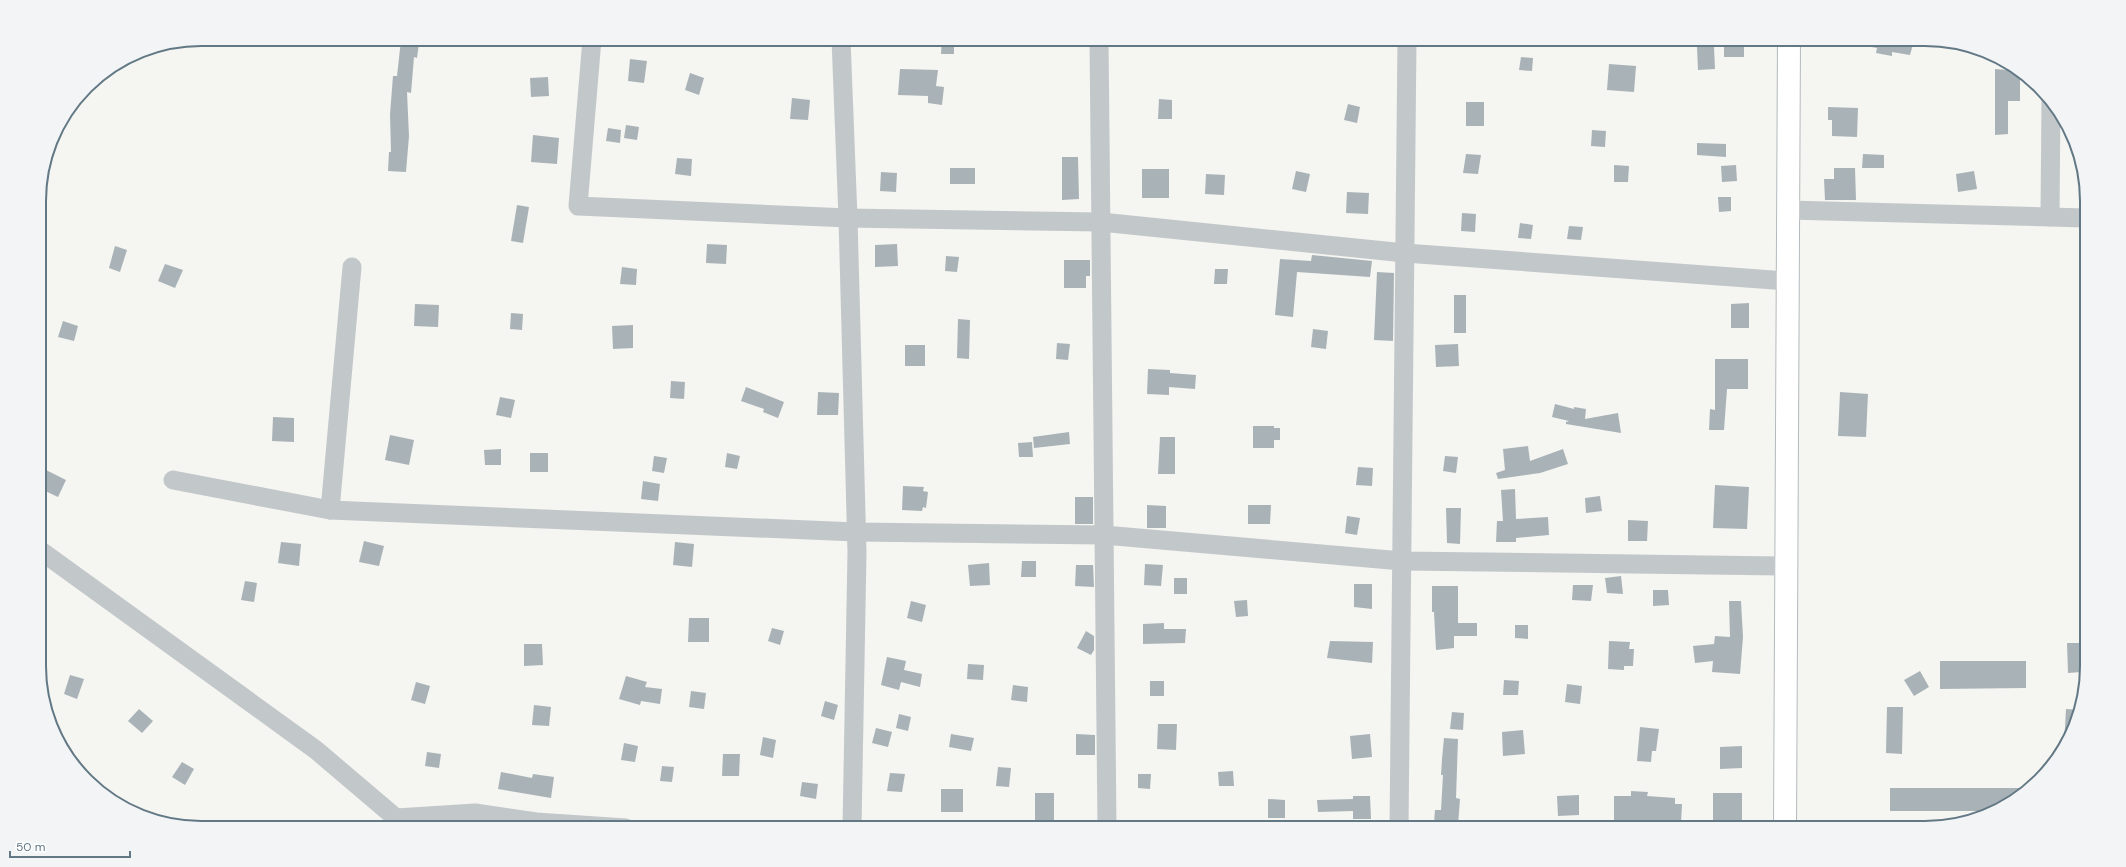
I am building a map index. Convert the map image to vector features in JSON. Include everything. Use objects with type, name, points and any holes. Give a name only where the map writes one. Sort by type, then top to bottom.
[{"type":"main road","points":[[1785,821],[1789,46]]},
{"type":"street","points":[[591,46],[578,206],[848,218],[1101,222],[1405,253],[1788,281]]},
{"type":"street","points":[[841,46],[848,218],[856,532],[852,821]]},
{"type":"street","points":[[1099,46],[1107,821]]},
{"type":"street","points":[[1399,821],[1407,46]]},
{"type":"street","points":[[2050,217],[2051,111]]},
{"type":"street","points":[[1788,210],[2080,218]]},
{"type":"street","points":[[330,510],[352,267]]},
{"type":"street","points":[[173,480],[330,510],[856,532],[1104,535],[1402,561],[1786,566]]},
{"type":"street","points":[[46,555],[316,750],[396,818],[475,813],[529,821]]},
{"type":"building","points":[[400,46],[419,46],[417,58],[414,57],[411,93],[407,92],[409,136],[406,172],[388,171],[389,152],[391,152],[390,114],[393,76],[397,76]]},
{"type":"building","points":[[942,46],[954,46],[954,54],[941,54]]},
{"type":"building","points":[[1724,46],[1744,46],[1744,57],[1724,57]]},
{"type":"building","points":[[1866,46],[1913,46],[1910,55],[1892,52],[1892,56],[1876,53],[1877,48]]},
{"type":"building","points":[[1697,47],[1714,47],[1715,69],[1698,70]]},
{"type":"building","points":[[1521,57],[1533,58],[1532,71],[1519,70]]},
{"type":"building","points":[[630,59],[647,61],[644,83],[628,81]]},
{"type":"building","points":[[1609,64],[1636,66],[1634,92],[1607,90]]},
{"type":"building","points":[[900,69],[938,70],[936,86],[944,87],[942,105],[928,103],[928,96],[898,95]]},
{"type":"building","points":[[1995,69],[2007,70],[2020,79],[2020,101],[2008,101],[2008,134],[1995,135]]},
{"type":"building","points":[[690,73],[704,78],[699,95],[685,90]]},
{"type":"building","points":[[548,77],[549,96],[531,97],[530,78]]},
{"type":"building","points":[[792,98],[810,100],[808,120],[790,119]]},
{"type":"building","points":[[1159,99],[1172,100],[1172,119],[1158,119]]},
{"type":"building","points":[[1466,102],[1484,102],[1484,126],[1466,126]]},
{"type":"building","points":[[1348,104],[1360,107],[1357,123],[1344,120]]},
{"type":"building","points":[[1828,107],[1858,108],[1857,137],[1832,136],[1832,120],[1828,120]]},
{"type":"building","points":[[626,125],[639,127],[637,140],[624,138]]},
{"type":"building","points":[[608,128],[621,130],[620,143],[606,141]]},
{"type":"building","points":[[1592,130],[1606,131],[1605,147],[1591,146]]},
{"type":"building","points":[[533,135],[559,138],[557,164],[531,162]]},
{"type":"building","points":[[1697,143],[1726,144],[1726,157],[1697,155]]},
{"type":"building","points":[[1466,154],[1481,155],[1478,174],[1463,173]]},
{"type":"building","points":[[1863,154],[1884,155],[1884,168],[1862,168]]},
{"type":"building","points":[[1062,157],[1078,157],[1079,199],[1062,200]]},
{"type":"building","points":[[677,158],[692,159],[691,176],[675,174]]},
{"type":"building","points":[[1614,165],[1629,166],[1628,182],[1614,182]]},
{"type":"building","points":[[1736,165],[1737,181],[1722,182],[1721,166]]},
{"type":"building","points":[[950,168],[975,168],[975,184],[950,184]]},
{"type":"building","points":[[1834,168],[1855,168],[1856,200],[1825,200],[1824,179],[1834,179]]},
{"type":"building","points":[[1142,169],[1169,169],[1169,198],[1142,198]]},
{"type":"building","points":[[1296,171],[1310,174],[1306,192],[1292,189]]},
{"type":"building","points":[[1974,171],[1977,189],[1958,192],[1956,174]]},
{"type":"building","points":[[881,172],[897,173],[896,192],[880,191]]},
{"type":"building","points":[[1206,174],[1225,175],[1224,195],[1205,194]]},
{"type":"building","points":[[1347,192],[1369,193],[1368,214],[1346,213]]},
{"type":"building","points":[[1718,197],[1731,197],[1731,211],[1719,212]]},
{"type":"building","points":[[517,205],[529,207],[523,243],[511,241]]},
{"type":"building","points":[[1462,213],[1476,214],[1475,232],[1461,231]]},
{"type":"building","points":[[1520,223],[1533,225],[1531,239],[1518,238]]},
{"type":"building","points":[[1569,226],[1583,227],[1581,240],[1567,239]]},
{"type":"building","points":[[707,244],[727,245],[726,264],[706,263]]},
{"type":"building","points":[[897,244],[898,266],[875,267],[875,245]]},
{"type":"building","points":[[115,246],[127,250],[120,272],[109,268]]},
{"type":"building","points":[[1312,255],[1372,261],[1370,277],[1297,272],[1293,317],[1275,315],[1280,259],[1311,261]]},
{"type":"building","points":[[946,256],[959,257],[957,272],[945,271]]},
{"type":"building","points":[[1064,260],[1090,260],[1090,276],[1086,276],[1086,288],[1064,288]]},
{"type":"building","points":[[165,264],[183,270],[175,288],[158,281]]},
{"type":"building","points":[[622,267],[637,269],[636,285],[620,284]]},
{"type":"building","points":[[1215,269],[1228,269],[1227,284],[1214,284]]},
{"type":"building","points":[[1377,272],[1394,273],[1393,341],[1374,340]]},
{"type":"building","points":[[1454,295],[1466,295],[1466,333],[1454,333]]},
{"type":"building","points":[[1749,303],[1749,328],[1731,328],[1731,304]]},
{"type":"building","points":[[415,304],[439,305],[438,327],[414,326]]},
{"type":"building","points":[[511,313],[523,314],[522,330],[510,329]]},
{"type":"building","points":[[958,319],[970,320],[969,359],[957,358]]},
{"type":"building","points":[[63,321],[78,326],[74,341],[58,337]]},
{"type":"building","points":[[633,325],[633,348],[613,349],[612,326]]},
{"type":"building","points":[[1313,329],[1328,331],[1326,349],[1311,347]]},
{"type":"building","points":[[1057,343],[1070,344],[1068,360],[1056,359]]},
{"type":"building","points":[[1458,344],[1459,366],[1436,367],[1435,345]]},
{"type":"building","points":[[905,345],[925,345],[925,366],[905,366]]},
{"type":"building","points":[[1715,359],[1748,359],[1748,389],[1727,389],[1724,430],[1709,430],[1710,409],[1715,410]]},
{"type":"building","points":[[1148,369],[1170,370],[1170,373],[1196,375],[1195,389],[1169,387],[1169,395],[1147,394]]},
{"type":"building","points":[[671,381],[685,382],[684,399],[670,398]]},
{"type":"building","points":[[746,387],[784,402],[778,418],[763,412],[764,409],[741,401]]},
{"type":"building","points":[[818,392],[839,393],[838,415],[817,415]]},
{"type":"building","points":[[1840,392],[1868,394],[1866,437],[1838,436]]},
{"type":"building","points":[[500,397],[515,400],[511,418],[496,415]]},
{"type":"building","points":[[1555,404],[1574,409],[1574,407],[1586,409],[1585,419],[1618,413],[1621,433],[1566,424],[1566,422],[1569,421],[1552,417]]},
{"type":"building","points":[[273,417],[294,418],[294,442],[272,441]]},
{"type":"building","points":[[1253,426],[1274,426],[1274,428],[1280,428],[1280,440],[1274,440],[1274,448],[1253,448]]},
{"type":"building","points":[[1069,432],[1070,444],[1034,448],[1033,437]]},
{"type":"building","points":[[390,435],[414,440],[409,465],[385,460]]},
{"type":"building","points":[[1160,437],[1175,437],[1175,474],[1158,474]]},
{"type":"building","points":[[1032,442],[1033,457],[1019,457],[1018,443]]},
{"type":"building","points":[[1528,446],[1530,461],[1563,449],[1568,464],[1540,473],[1498,479],[1496,473],[1505,470],[1503,449]]},
{"type":"building","points":[[501,449],[501,465],[485,465],[484,450]]},
{"type":"building","points":[[530,453],[548,453],[548,472],[530,472]]},
{"type":"building","points":[[727,453],[740,456],[737,469],[725,467]]},
{"type":"building","points":[[654,456],[667,458],[664,473],[652,471]]},
{"type":"building","points":[[1445,456],[1458,457],[1456,473],[1443,471]]},
{"type":"building","points":[[1358,467],[1373,468],[1372,486],[1356,485]]},
{"type":"building","points":[[46,470],[66,480],[58,497],[46,491]]},
{"type":"building","points":[[643,481],[660,484],[658,501],[641,499]]},
{"type":"building","points":[[1715,485],[1749,487],[1747,529],[1713,528]]},
{"type":"building","points":[[903,486],[924,487],[923,491],[928,492],[926,508],[923,507],[922,511],[902,510]]},
{"type":"building","points":[[1515,489],[1516,519],[1548,517],[1549,535],[1516,538],[1516,542],[1496,542],[1497,521],[1503,521],[1501,490]]},
{"type":"building","points":[[1600,496],[1602,511],[1586,513],[1585,498]]},
{"type":"building","points":[[1075,497],[1093,497],[1093,524],[1075,524]]},
{"type":"building","points":[[1147,505],[1166,506],[1166,528],[1147,528]]},
{"type":"building","points":[[1248,505],[1271,505],[1270,524],[1248,524]]},
{"type":"building","points":[[1446,508],[1461,508],[1460,544],[1447,543]]},
{"type":"building","points":[[1347,516],[1360,518],[1357,535],[1345,533]]},
{"type":"building","points":[[1628,520],[1648,521],[1647,541],[1628,541]]},
{"type":"building","points":[[364,541],[384,546],[379,566],[359,562]]},
{"type":"building","points":[[281,542],[301,544],[299,566],[278,563]]},
{"type":"building","points":[[675,542],[694,544],[692,567],[673,565]]},
{"type":"building","points":[[1022,561],[1036,561],[1036,577],[1021,577]]},
{"type":"building","points":[[989,563],[990,585],[970,586],[968,565]]},
{"type":"building","points":[[1145,564],[1163,565],[1161,586],[1144,585]]},
{"type":"building","points":[[1076,565],[1093,565],[1094,587],[1075,586]]},
{"type":"building","points":[[1621,576],[1623,594],[1607,593],[1605,578]]},
{"type":"building","points":[[1174,578],[1187,578],[1187,594],[1174,594]]},
{"type":"building","points":[[245,581],[257,583],[254,602],[241,600]]},
{"type":"building","points":[[1354,584],[1372,584],[1372,609],[1354,607]]},
{"type":"building","points":[[1573,585],[1593,585],[1591,601],[1572,600]]},
{"type":"building","points":[[1432,586],[1458,586],[1458,623],[1477,623],[1477,636],[1454,636],[1454,648],[1436,650],[1434,612],[1432,612]]},
{"type":"building","points":[[1653,590],[1668,590],[1669,605],[1653,606]]},
{"type":"building","points":[[1247,600],[1248,616],[1236,617],[1234,601]]},
{"type":"building","points":[[911,601],[926,605],[922,622],[907,618]]},
{"type":"building","points":[[1729,601],[1741,601],[1743,637],[1740,674],[1712,672],[1713,661],[1695,663],[1693,646],[1714,644],[1715,636],[1730,637]]},
{"type":"building","points":[[689,618],[709,618],[709,642],[688,642]]},
{"type":"building","points":[[1164,623],[1164,629],[1186,629],[1185,643],[1143,644],[1143,624]]},
{"type":"building","points":[[1515,625],[1528,625],[1528,639],[1515,638]]},
{"type":"building","points":[[772,628],[784,631],[780,645],[768,641]]},
{"type":"building","points":[[1086,631],[1094,636],[1094,650],[1091,655],[1077,648]]},
{"type":"building","points":[[1330,641],[1373,642],[1372,663],[1327,658]]},
{"type":"building","points":[[1609,641],[1630,642],[1629,649],[1634,649],[1633,666],[1624,666],[1624,670],[1608,669]]},
{"type":"building","points":[[2067,643],[2080,643],[2080,672],[2068,673]]},
{"type":"building","points":[[524,644],[542,644],[543,665],[524,666]]},
{"type":"building","points":[[887,657],[906,661],[904,670],[922,674],[920,687],[901,682],[899,690],[881,685]]},
{"type":"building","points":[[1940,661],[2026,661],[2026,688],[1940,689]]},
{"type":"building","points":[[968,664],[984,665],[983,680],[967,679]]},
{"type":"building","points":[[1920,671],[1929,687],[1914,696],[1904,680]]},
{"type":"building","points":[[70,675],[84,679],[77,699],[64,694]]},
{"type":"building","points":[[626,676],[647,682],[645,687],[662,689],[660,704],[641,701],[640,705],[619,699]]},
{"type":"building","points":[[1504,680],[1519,681],[1518,695],[1503,695]]},
{"type":"building","points":[[1150,681],[1164,681],[1164,696],[1150,696]]},
{"type":"building","points":[[416,682],[430,686],[425,704],[411,700]]},
{"type":"building","points":[[1567,684],[1582,686],[1580,704],[1565,702]]},
{"type":"building","points":[[1013,685],[1028,687],[1027,702],[1011,700]]},
{"type":"building","points":[[691,691],[706,693],[704,709],[689,707]]},
{"type":"building","points":[[825,701],[838,705],[834,720],[821,716]]},
{"type":"building","points":[[534,705],[551,707],[549,726],[532,725]]},
{"type":"building","points":[[1887,707],[1903,707],[1902,754],[1886,753]]},
{"type":"building","points":[[139,709],[153,721],[142,733],[128,721]]},
{"type":"building","points":[[2066,709],[2074,710],[2072,716],[2065,733]]},
{"type":"building","points":[[1452,712],[1464,713],[1463,730],[1450,729]]},
{"type":"building","points":[[899,714],[911,717],[908,731],[896,728]]},
{"type":"building","points":[[1158,724],[1177,724],[1176,750],[1157,749]]},
{"type":"building","points":[[1640,727],[1659,729],[1656,751],[1652,751],[1651,762],[1637,761]]},
{"type":"building","points":[[876,728],[892,732],[888,747],[872,743]]},
{"type":"building","points":[[1523,730],[1525,754],[1503,756],[1502,732]]},
{"type":"building","points":[[951,734],[974,738],[971,751],[949,747]]},
{"type":"building","points":[[1076,734],[1095,735],[1095,755],[1076,755]]},
{"type":"building","points":[[1370,734],[1372,757],[1352,759],[1350,736]]},
{"type":"building","points":[[763,737],[776,740],[773,758],[760,755]]},
{"type":"building","points":[[1444,738],[1458,739],[1456,798],[1460,799],[1458,821],[1434,821],[1435,810],[1441,810],[1443,775],[1441,775]]},
{"type":"building","points":[[624,743],[638,746],[635,762],[621,760]]},
{"type":"building","points":[[1742,746],[1742,768],[1720,769],[1720,747]]},
{"type":"building","points":[[427,752],[441,754],[439,768],[425,766]]},
{"type":"building","points":[[723,754],[740,754],[739,776],[722,776]]},
{"type":"building","points":[[182,762],[194,769],[185,785],[172,777]]},
{"type":"building","points":[[662,766],[674,767],[672,782],[660,781]]},
{"type":"building","points":[[998,767],[1011,768],[1009,787],[996,786]]},
{"type":"building","points":[[1233,771],[1234,786],[1219,786],[1218,772]]},
{"type":"building","points":[[501,772],[532,778],[533,774],[554,777],[551,798],[498,789]]},
{"type":"building","points":[[890,773],[905,774],[902,792],[887,791]]},
{"type":"building","points":[[1138,774],[1151,774],[1150,789],[1138,788]]},
{"type":"building","points":[[802,782],[818,784],[816,799],[800,796]]},
{"type":"building","points":[[1890,788],[2020,788],[1994,805],[1980,811],[1890,811]]},
{"type":"building","points":[[941,789],[963,789],[963,812],[941,812]]},
{"type":"building","points":[[1631,791],[1648,792],[1647,796],[1675,798],[1675,804],[1682,804],[1681,821],[1614,821],[1614,796],[1631,796]]},
{"type":"building","points":[[1035,793],[1054,793],[1054,820],[1035,821]]},
{"type":"building","points":[[1713,793],[1742,793],[1742,820],[1713,820]]},
{"type":"building","points":[[1579,795],[1579,815],[1558,816],[1557,796]]},
{"type":"building","points":[[1353,796],[1370,796],[1371,819],[1353,819],[1353,811],[1318,812],[1317,800],[1353,799]]},
{"type":"building","points":[[1268,799],[1285,800],[1285,818],[1268,818]]}]
